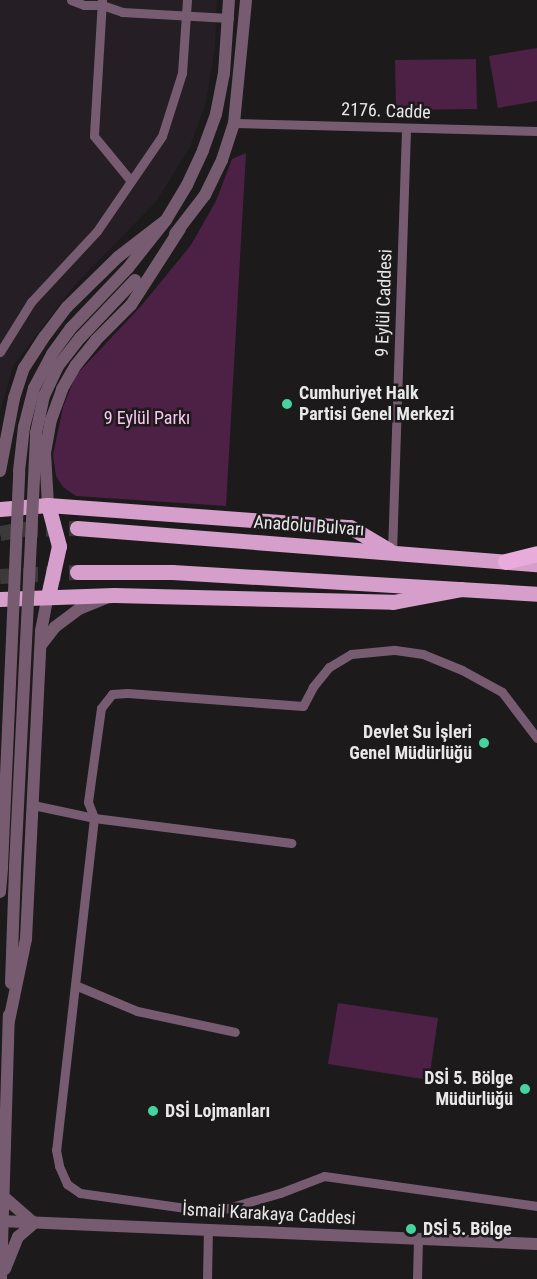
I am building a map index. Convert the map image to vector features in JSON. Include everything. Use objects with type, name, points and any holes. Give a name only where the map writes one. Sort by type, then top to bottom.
[{"type":"highway","points":[[506,562],[537,554]]},
{"type":"main road","points":[[0,509],[48,506],[350,527],[392,552]]},
{"type":"main road","points":[[48,506],[59,546],[48,596]]},
{"type":"main road","name":"Anadolu Bulvarı","points":[[77,528],[537,564]]},
{"type":"main road","points":[[76,572],[162,572],[537,594]]},
{"type":"main road","points":[[0,599],[114,595],[338,603],[393,602],[461,589]]},
{"type":"street","points":[[71,0],[84,4],[104,2],[122,12],[228,18]]},
{"type":"street","points":[[0,352],[31,302],[97,231],[162,136],[182,73],[187,0]]},
{"type":"street","points":[[0,892],[22,438],[34,388],[52,354],[71,328],[128,268],[166,220],[187,185],[216,114],[224,73],[229,0]]},
{"type":"street","points":[[48,506],[45,453],[51,420],[62,389],[76,365],[131,305],[205,195],[222,160],[234,123],[246,0]]},
{"type":"street","points":[[104,2],[94,136],[131,181]]},
{"type":"street","name":"2176. Cadde","points":[[234,123],[537,131]]},
{"type":"street","name":"9 Eylül Caddesi","points":[[392,552],[406,128]]},
{"type":"street","points":[[0,471],[14,398],[24,369],[45,336],[67,307],[118,257],[166,220]]},
{"type":"street","points":[[2,1279],[15,867],[36,434],[44,396],[58,366],[180,229]]},
{"type":"street","points":[[41,645],[55,627],[79,609],[114,595]]},
{"type":"street","points":[[9,1021],[26,939],[41,645],[43,617],[48,596]]},
{"type":"street","points":[[537,738],[502,692],[462,670],[423,654],[393,650],[351,654],[329,667],[313,687],[303,706],[127,693],[112,694],[101,708],[88,802],[94,818],[56,1150],[59,1166],[67,1184],[80,1193],[214,1212],[280,1193],[324,1176],[537,1206]]},
{"type":"street","points":[[33,805],[94,818],[291,843]]},
{"type":"street","points":[[75,985],[137,1011],[235,1032]]},
{"type":"street","points":[[2,1279],[18,1237],[34,1223],[4,1197]]},
{"type":"street","name":"İsmail Karakaya Caddesi","points":[[2,1222],[537,1244]]},
{"type":"street","points":[[207,1279],[208,1229]]},
{"type":"street","points":[[417,1279],[418,1239]]},
{"type":"shaded area","points":[[0,0],[217,0],[215,49],[206,103],[190,147],[156,202],[74,286],[13,366],[0,412]]},
{"type":"green space","points":[[537,48],[537,101],[498,108],[489,56]]},
{"type":"green space","points":[[476,59],[477,109],[396,110],[395,60]]},
{"type":"green space","name":"9 Eylül Parkı","points":[[246,153],[226,506],[76,496],[63,487],[56,476],[53,455],[63,407],[76,375],[142,305],[191,245],[216,201],[232,159]]},
{"type":"green space","points":[[338,1003],[438,1018],[429,1080],[328,1064]]},
{"type":"tunnel","points":[[0,533],[23,529],[77,528]]},
{"type":"tunnel","points":[[0,576],[77,572]]},
{"type":"place","name":"Cumhuriyet Halk Partisi Genel Merkezi","points":[[287,404]]},
{"type":"place","name":"Devlet Su İşleri Genel Müdürlüğü","points":[[484,743]]},
{"type":"place","name":"DSİ 5. Bölge Müdürlüğü","points":[[525,1089]]},
{"type":"place","name":"DSİ Lojmanları","points":[[153,1111]]},
{"type":"place","name":"DSİ 5. Bölge","points":[[411,1229]]}]
